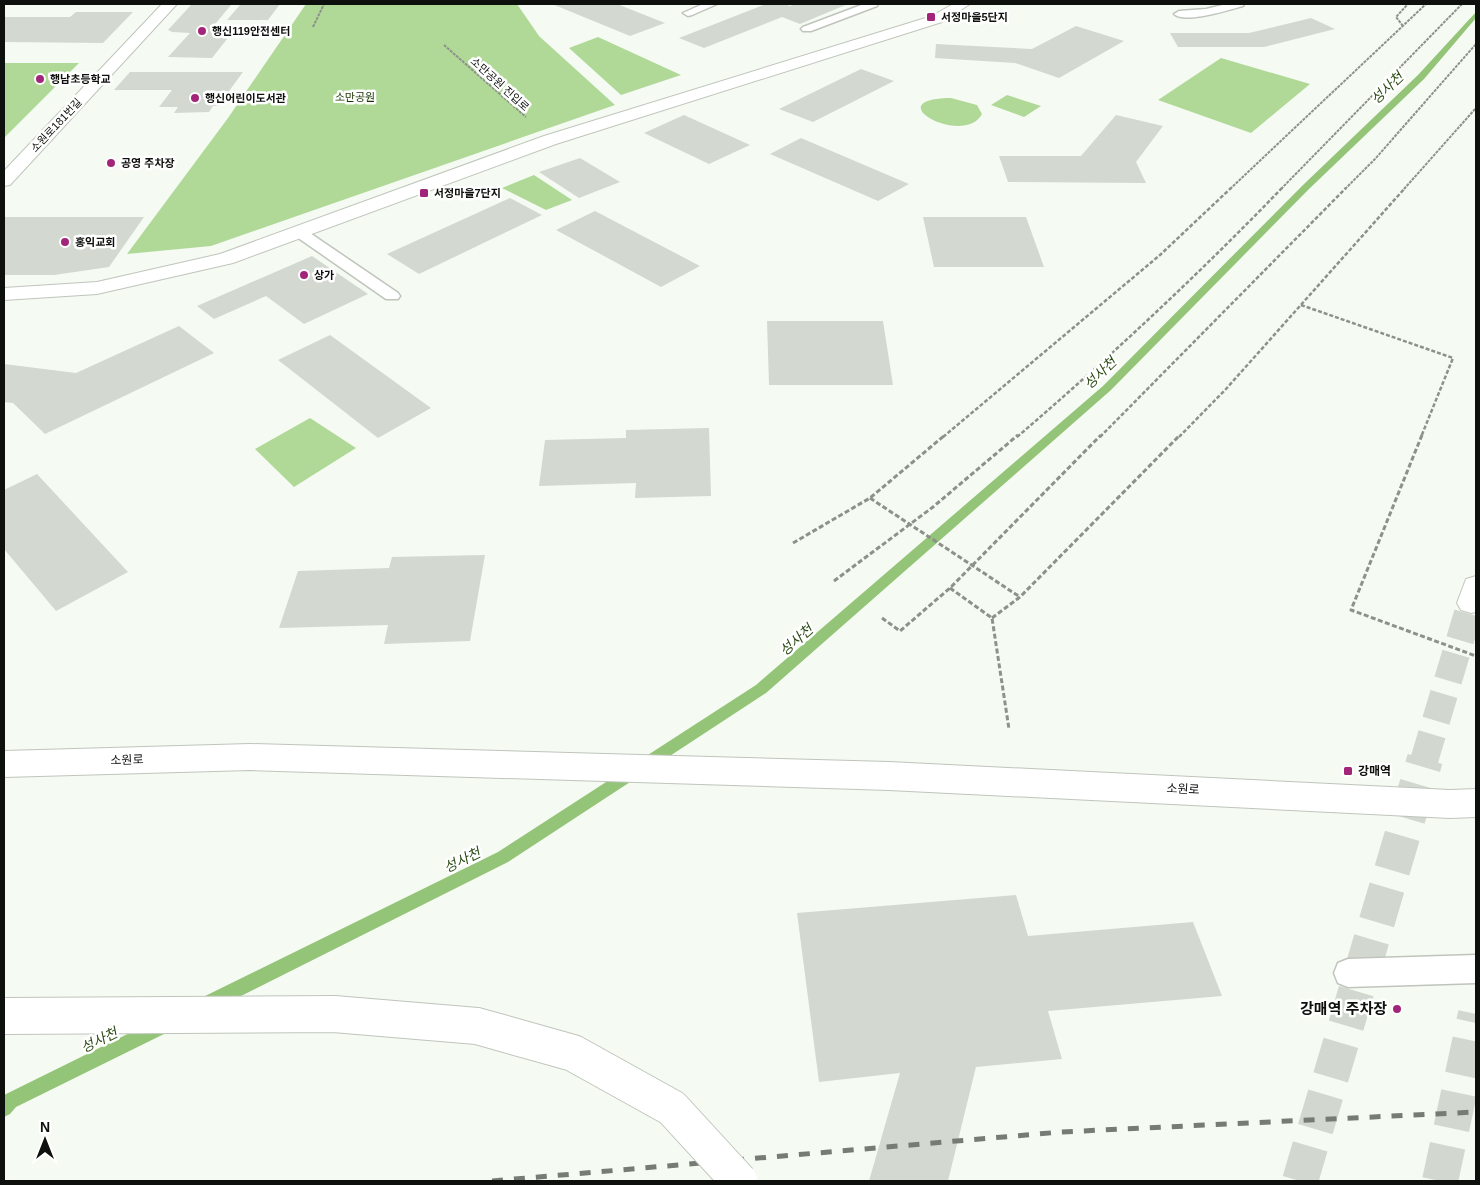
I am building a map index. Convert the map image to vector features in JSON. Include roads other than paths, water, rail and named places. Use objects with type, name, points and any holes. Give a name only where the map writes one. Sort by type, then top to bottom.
[{"type":"street","name":"소원로181번길","points":[[4,181],[170,4]]},
{"type":"street","points":[[4,294],[97,288],[226,259],[550,140],[937,19],[963,4]]},
{"type":"street","name":"소원로","points":[[4,764],[250,757],[889,776],[1476,804]]},
{"type":"street","points":[[4,1016],[334,1014],[477,1026],[573,1053],[672,1108],[739,1181]]},
{"type":"lane","points":[[688,13],[712,4]]},
{"type":"lane","points":[[807,29],[873,4]]},
{"type":"lane","points":[[1179,14],[1238,4]]},
{"type":"lane","points":[[299,232],[392,296]]},
{"type":"lane","points":[[1348,973],[1476,969]]},
{"type":"waterway","name":"성사천","points":[[205,1005],[503,857],[761,689],[1107,388],[1306,187],[1421,77],[1476,14]]},
{"type":"waterway","name":"성사천","points":[[4,1108],[10,1101],[162,1026]]},
{"type":"tunnel","points":[[1424,761],[1471,603]]},
{"type":"tunnel","points":[[1300,1181],[1425,759]]},
{"type":"tunnel","points":[[1440,1181],[1476,1014]]},
{"type":"railway","points":[[492,1181],[1061,1132],[1476,1112]]},
{"type":"place","name":"서정마을5단지","points":[[931,17]]},
{"type":"place","name":"행신119안전센터","points":[[202,31]]},
{"type":"place","name":"행남초등학교","points":[[40,79]]},
{"type":"place","name":"행신어린이도서관","points":[[195,98]]},
{"type":"place","name":"공영 주차장","points":[[111,163]]},
{"type":"place","name":"서정마을7단지","points":[[424,193]]},
{"type":"place","name":"홍익교회","points":[[65,242]]},
{"type":"place","name":"상가","points":[[304,275]]},
{"type":"place","name":"강매역","points":[[1348,771]]},
{"type":"place","name":"강매역 주차장","points":[[1397,1009]]},
{"type":"park label","name":"소만공원","points":[[355,97]]}]
